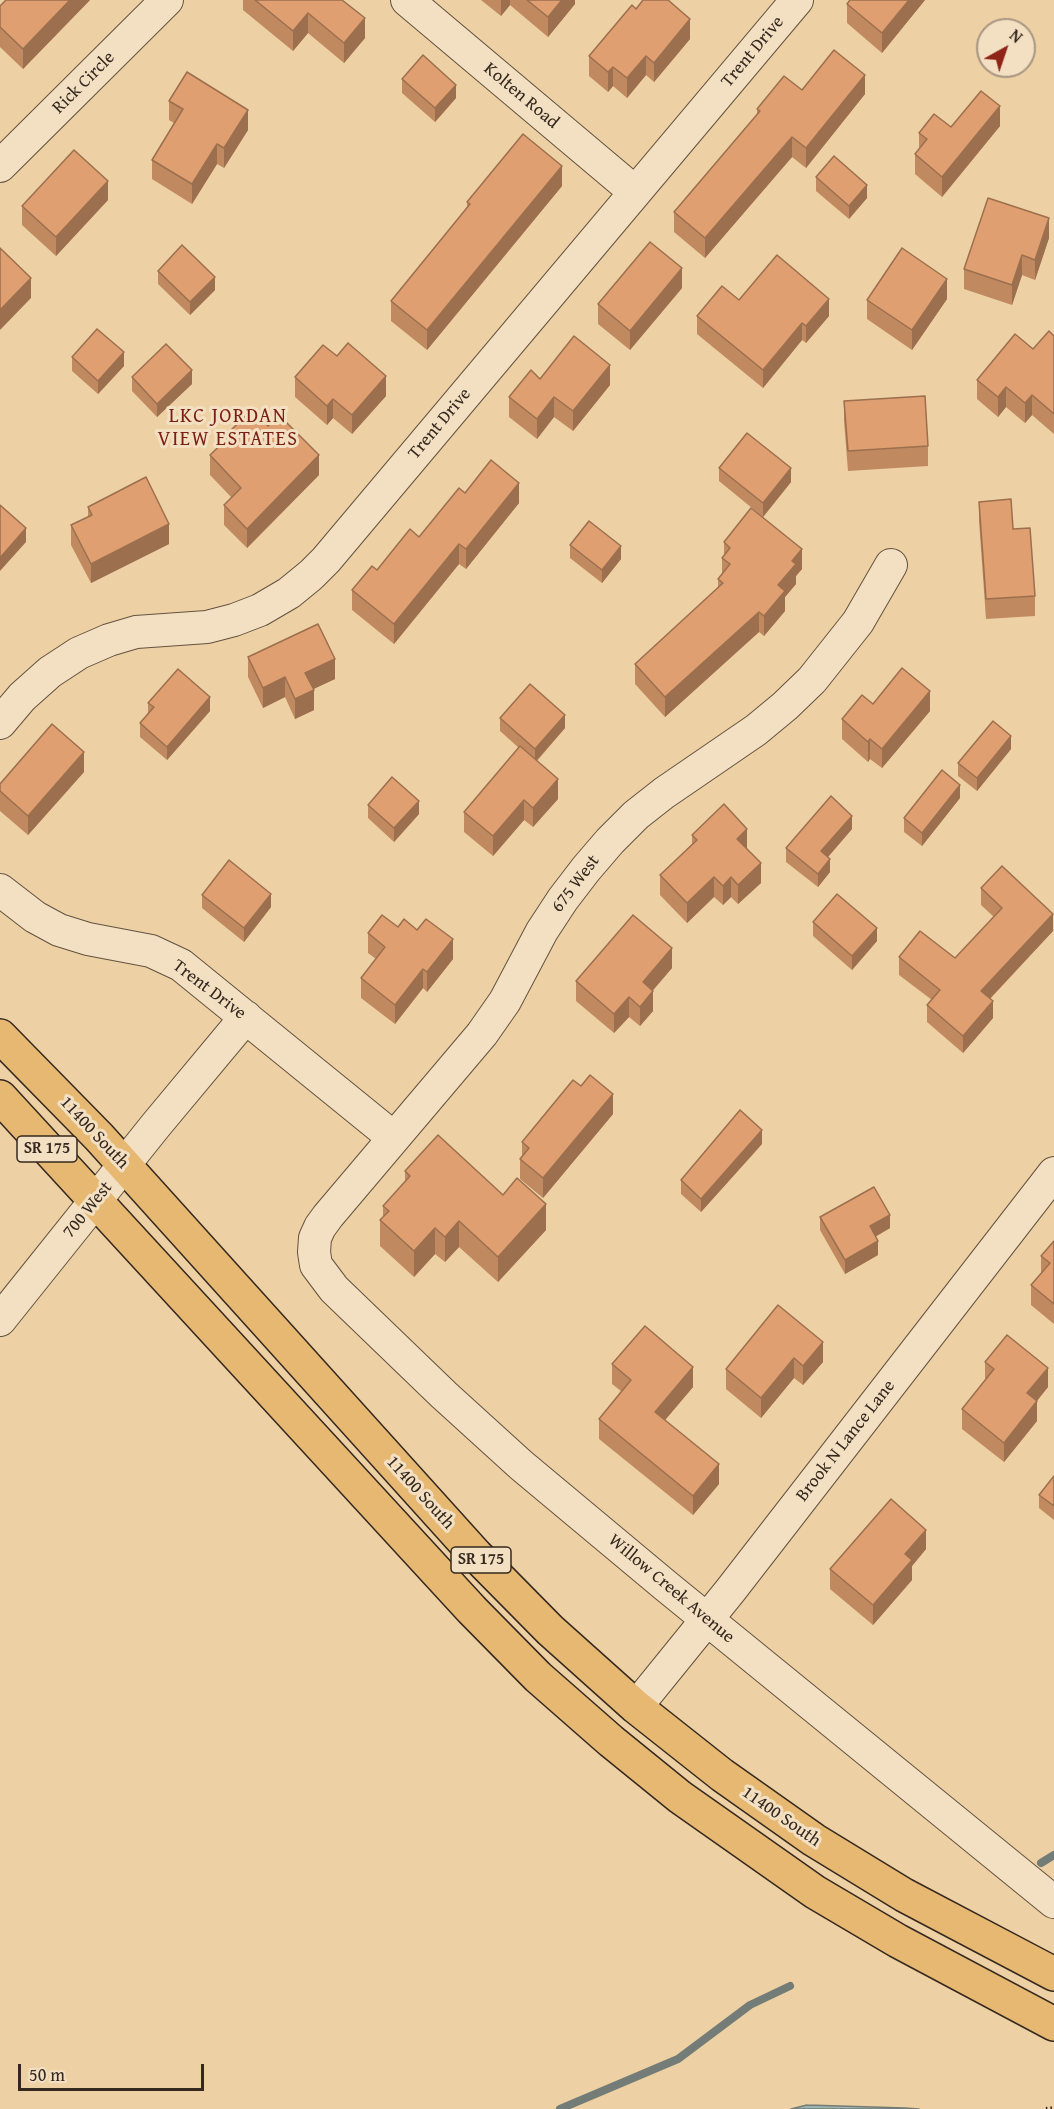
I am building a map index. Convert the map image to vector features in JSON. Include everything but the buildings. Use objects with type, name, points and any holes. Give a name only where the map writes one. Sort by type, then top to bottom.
[{"type":"main road","name":"11400 South","points":[[0,1036],[125,1165],[476,1555],[550,1630],[636,1707],[722,1775],[813,1840],[904,1895],[1054,1974]]},
{"type":"main road","name":"SR 175","points":[[0,1096],[472,1610],[538,1677],[680,1797],[815,1892],[897,1941],[1054,2024]]},
{"type":"street","name":"Rick Circle","points":[[0,166],[167,0]]},
{"type":"street","name":"Kolten Road","points":[[407,0],[635,192]]},
{"type":"street","name":"Trent Drive","points":[[0,723],[22,697],[50,672],[80,653],[109,640],[136,632],[207,627],[234,620],[260,610],[289,593],[311,575],[797,0]]},
{"type":"street","name":"675 West","points":[[314,1252],[315,1238],[320,1227],[482,1034],[505,1000],[542,931],[563,899],[610,841],[636,815],[664,793],[756,730],[812,680],[837,652],[858,622],[891,565]]},
{"type":"street","name":"Trent Drive","points":[[0,890],[35,917],[58,930],[88,939],[151,951],[181,965],[394,1138]]},
{"type":"street","name":"700 West","points":[[0,1320],[246,1017]]},
{"type":"street","name":"Brook N Lance Lane","points":[[636,1707],[1054,1173]]},
{"type":"street","name":"Willow Creek Avenue","points":[[314,1252],[316,1265],[334,1288],[444,1395],[521,1465],[1054,1902]]},
{"type":"path","points":[[1046,2109],[1054,2108]]},
{"type":"water","points":[[807,2105],[905,2108],[919,2109],[791,2109]]},
{"type":"waterway","points":[[1041,1863],[1054,1855]]},
{"type":"waterway","points":[[560,2109],[678,2059],[750,2005],[790,1986]]},
{"type":"district","name":"LKC JORDAN VIEW ESTATES","points":[[228,428]]}]
